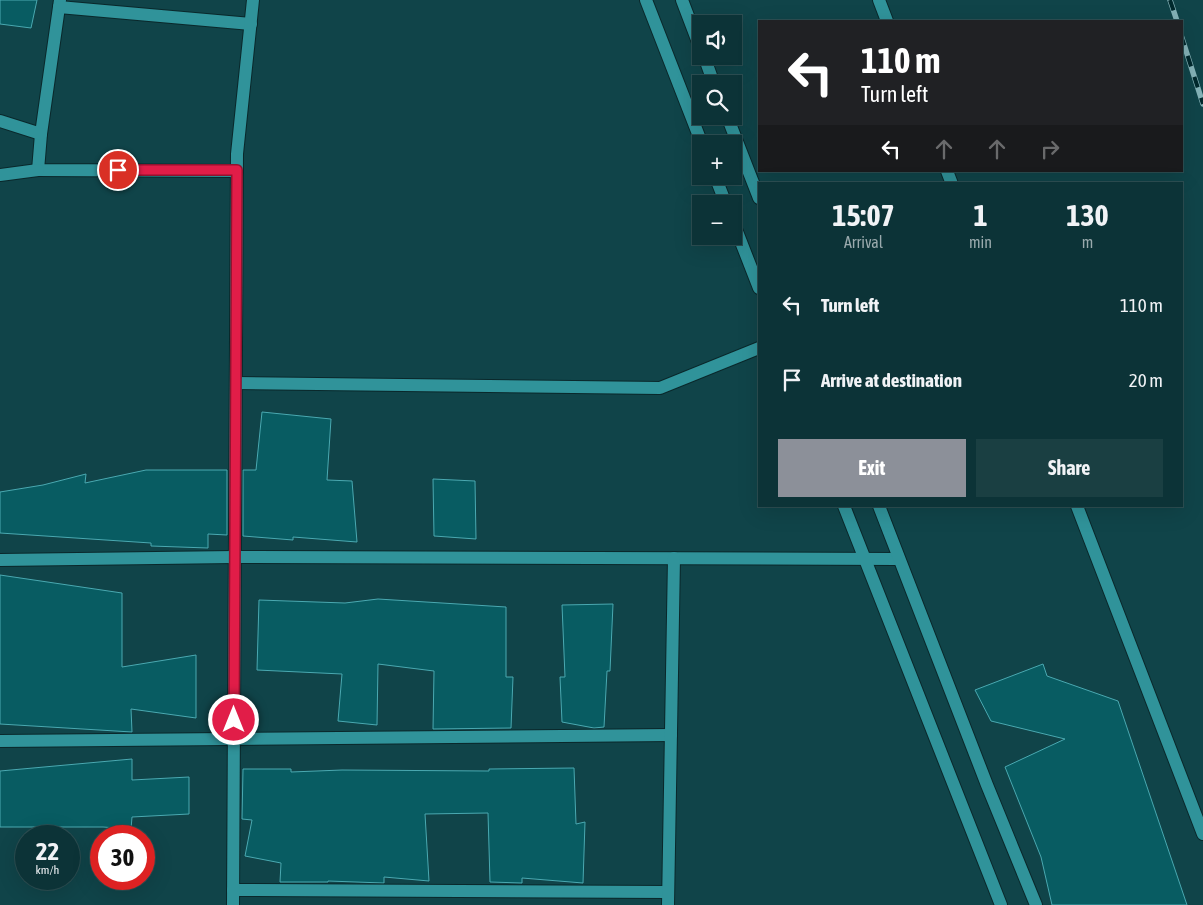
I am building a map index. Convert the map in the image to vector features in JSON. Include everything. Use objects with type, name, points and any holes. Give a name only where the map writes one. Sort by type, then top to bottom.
[{"type":"street","points":[[233,905],[237,154],[253,0]]},
{"type":"street","points":[[646,0],[698,135]]},
{"type":"street","points":[[682,0],[692,26]]},
{"type":"street","points":[[879,0],[888,20]]},
{"type":"street","points":[[38,170],[41,134],[60,4],[250,24]]},
{"type":"street","points":[[0,121],[41,134]]},
{"type":"street","points":[[731,125],[758,195]]},
{"type":"street","points":[[0,175],[38,170],[237,170]]},
{"type":"street","points":[[742,244],[758,285]]},
{"type":"street","points":[[236,382],[660,388],[758,348]]},
{"type":"street","points":[[844,507],[1000,905]]},
{"type":"street","points":[[879,507],[987,785],[1036,905]]},
{"type":"street","points":[[1077,507],[1203,834]]},
{"type":"street","points":[[0,560],[234,557],[899,559]]},
{"type":"street","points":[[668,905],[674,558]]},
{"type":"street","points":[[0,741],[671,735]]},
{"type":"street","points":[[233,890],[668,892]]},
{"type":"building","points":[[0,0],[37,0],[31,28],[0,24]]},
{"type":"building","points":[[262,412],[331,419],[327,480],[352,481],[357,542],[293,537],[293,540],[243,536],[243,470],[256,470]]},
{"type":"building","points":[[146,470],[227,470],[227,535],[208,534],[208,548],[151,546],[151,543],[0,533],[0,492],[43,485],[86,474],[85,483]]},
{"type":"building","points":[[433,479],[475,481],[476,539],[434,536]]},
{"type":"building","points":[[0,575],[122,593],[122,667],[196,655],[196,718],[131,709],[132,732],[0,724]]},
{"type":"building","points":[[378,599],[506,607],[506,677],[513,677],[511,728],[433,729],[434,671],[378,664],[377,725],[338,721],[342,674],[257,670],[259,600],[345,603]]},
{"type":"building","points":[[613,604],[610,671],[607,671],[604,727],[594,728],[562,722],[560,677],[565,677],[562,605]]},
{"type":"building","points":[[1043,664],[1047,676],[1118,701],[1187,905],[1052,905],[1041,857],[1005,767],[1065,739],[991,721],[975,690]]},
{"type":"building","points":[[132,759],[132,780],[189,777],[189,814],[132,817],[131,825],[90,825],[90,827],[80,827],[80,825],[15,825],[15,827],[0,827],[0,771]]},
{"type":"building","points":[[574,768],[576,824],[585,822],[583,883],[522,878],[522,883],[490,882],[488,813],[425,814],[429,881],[384,877],[384,883],[280,882],[281,863],[245,856],[252,820],[242,819],[243,769],[291,769],[291,772],[342,770],[489,771],[489,769]]},
{"type":"railway","points":[[1170,0],[1177,20]]},
{"type":"railway","points":[[1183,41],[1203,104]]},
{"type":"route","points":[[118,170],[237,170],[234,720]]}]
